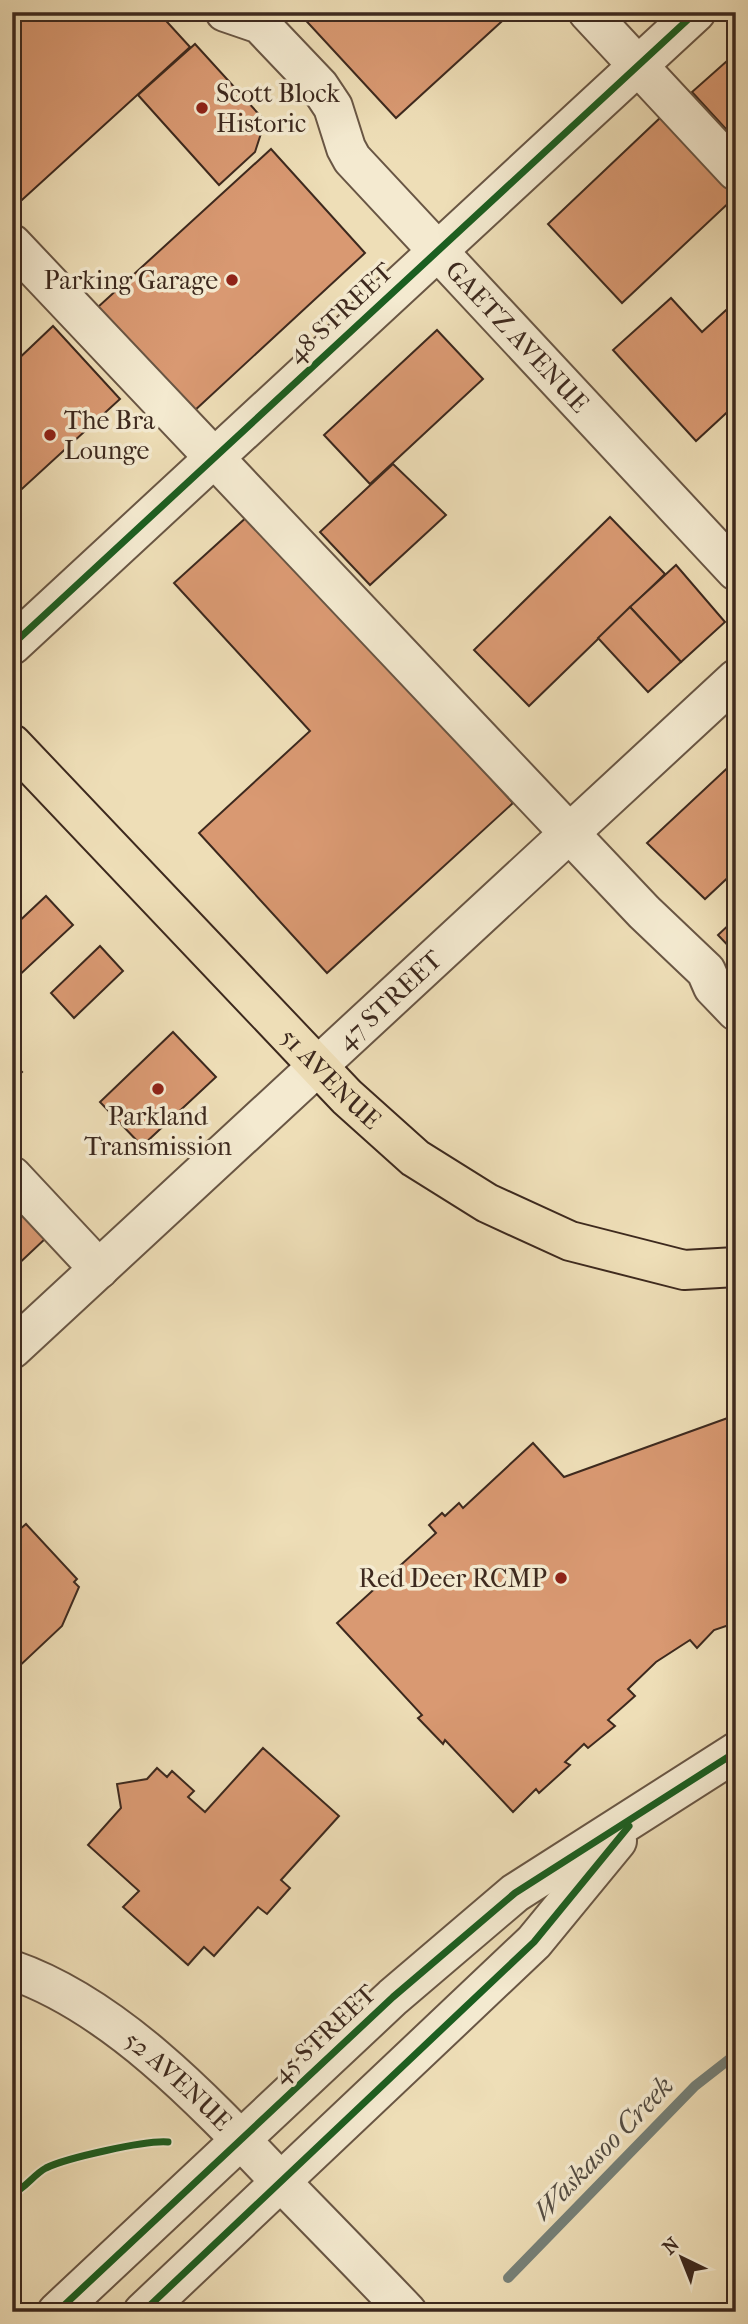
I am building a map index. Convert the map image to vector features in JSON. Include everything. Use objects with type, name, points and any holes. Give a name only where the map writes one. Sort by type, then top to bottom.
[{"type":"main road","name":"51 AVENUE","points":[[12,744],[318,1066],[379,1127],[415,1157],[487,1203],[570,1241],[684,1270],[736,1267]]},
{"type":"street","name":"GAETZ AVENUE","points":[[225,12],[260,24],[319,86],[332,107],[352,159],[736,571]]},
{"type":"street","points":[[588,12],[736,171]]},
{"type":"street","name":"48 STREET","points":[[12,645],[696,12]]},
{"type":"street","points":[[12,244],[644,912],[706,971],[713,987],[736,1011]]},
{"type":"street","name":"47 STREET","points":[[12,1349],[736,679]]},
{"type":"street","points":[[12,1176],[99,1269]]},
{"type":"street","name":"45 STREET","points":[[57,2312],[393,1997],[515,1893],[736,1752]]},
{"type":"street","name":"45 STREET","points":[[143,2312],[534,1942],[640,1812]]},
{"type":"street","name":"52 AVENUE","points":[[12,1970],[81,2004],[153,2055],[242,2140],[407,2312]]},
{"type":"building","points":[[12,12],[158,12],[190,47],[12,209]]},
{"type":"building","points":[[298,12],[512,12],[396,118]]},
{"type":"building","name":"Scott Block Historic","points":[[195,44],[265,121],[255,152],[219,185],[138,95]]},
{"type":"building","points":[[736,53],[736,140],[692,92]]},
{"type":"building","points":[[661,117],[735,197],[622,303],[548,224]]},
{"type":"building","name":"Parking Garage","points":[[271,149],[365,253],[193,412],[98,307]]},
{"type":"building","points":[[671,298],[702,332],[736,301],[736,404],[696,441],[613,350]]},
{"type":"building","points":[[53,326],[120,399],[12,498],[12,365]]},
{"type":"building","points":[[437,330],[483,379],[370,484],[324,435]]},
{"type":"building","points":[[393,464],[446,515],[370,585],[320,532]]},
{"type":"building","points":[[249,515],[513,803],[327,973],[199,833],[310,731],[174,583]]},
{"type":"building","points":[[610,517],[665,574],[529,706],[474,650]]},
{"type":"building","points":[[676,565],[725,622],[681,662],[630,607]]},
{"type":"building","points":[[630,607],[681,662],[648,692],[598,638]]},
{"type":"building","points":[[736,760],[736,870],[705,899],[647,843]]},
{"type":"building","points":[[46,896],[73,925],[12,982],[12,928]]},
{"type":"building","points":[[736,918],[736,954],[718,935]]},
{"type":"building","points":[[100,946],[123,971],[74,1018],[51,993]]},
{"type":"building","name":"Parkland Transmission","points":[[173,1032],[216,1077],[142,1146],[100,1102]]},
{"type":"building","points":[[12,1062],[22,1072],[12,1082]]},
{"type":"building","points":[[12,1203],[46,1238],[12,1270]]},
{"type":"building","name":"Red Deer RCMP","points":[[736,1415],[736,1624],[714,1630],[697,1648],[690,1640],[656,1662],[628,1689],[635,1696],[608,1720],[615,1726],[588,1748],[584,1744],[565,1762],[570,1765],[539,1793],[536,1789],[513,1812],[445,1740],[443,1744],[418,1718],[422,1715],[337,1623],[436,1533],[429,1525],[442,1513],[445,1516],[459,1503],[463,1508],[533,1443],[564,1477]]},
{"type":"building","points":[[26,1524],[77,1579],[74,1582],[79,1587],[62,1626],[12,1673],[12,1536]]},
{"type":"building","points":[[263,1748],[339,1816],[281,1880],[290,1888],[267,1914],[258,1907],[214,1956],[204,1947],[188,1965],[123,1907],[139,1891],[88,1845],[121,1808],[117,1784],[147,1779],[157,1768],[167,1777],[172,1771],[194,1791],[188,1797],[205,1812]]},
{"type":"waterway","name":"Waskasoo Creek","points":[[508,2278],[695,2086],[736,2054]]},
{"type":"cycle path","points":[[12,645],[696,12]]},
{"type":"cycle path","points":[[57,2312],[393,1997],[515,1893],[736,1752]]},
{"type":"cycle path","points":[[143,2312],[534,1942],[629,1826]]},
{"type":"cycle path","points":[[12,2194],[41,2171],[56,2164],[125,2147],[168,2142]]},
{"type":"place","name":"Scott Block Historic","points":[[202,108]]},
{"type":"place","name":"Parking Garage","points":[[232,280]]},
{"type":"place","name":"The Bra Lounge","points":[[50,435]]},
{"type":"place","name":"Parkland Transmission","points":[[158,1089]]},
{"type":"place","name":"Red Deer RCMP","points":[[561,1578]]}]
